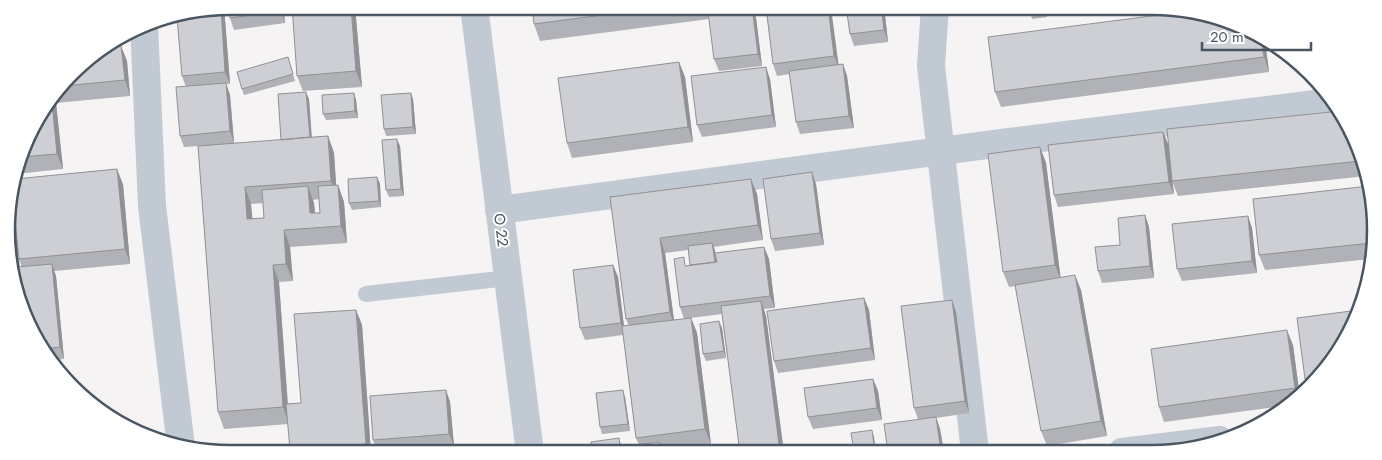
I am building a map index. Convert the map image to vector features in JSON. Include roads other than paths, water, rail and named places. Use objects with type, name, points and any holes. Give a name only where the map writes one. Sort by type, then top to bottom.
[{"type":"street","name":"O 22","points":[[475,15],[529,445]]},
{"type":"street","points":[[934,15],[931,66],[974,445]]},
{"type":"street","points":[[144,33],[152,206],[180,439]]},
{"type":"street","points":[[499,210],[942,150],[1325,103]]},
{"type":"lane","points":[[366,294],[508,278]]}]
